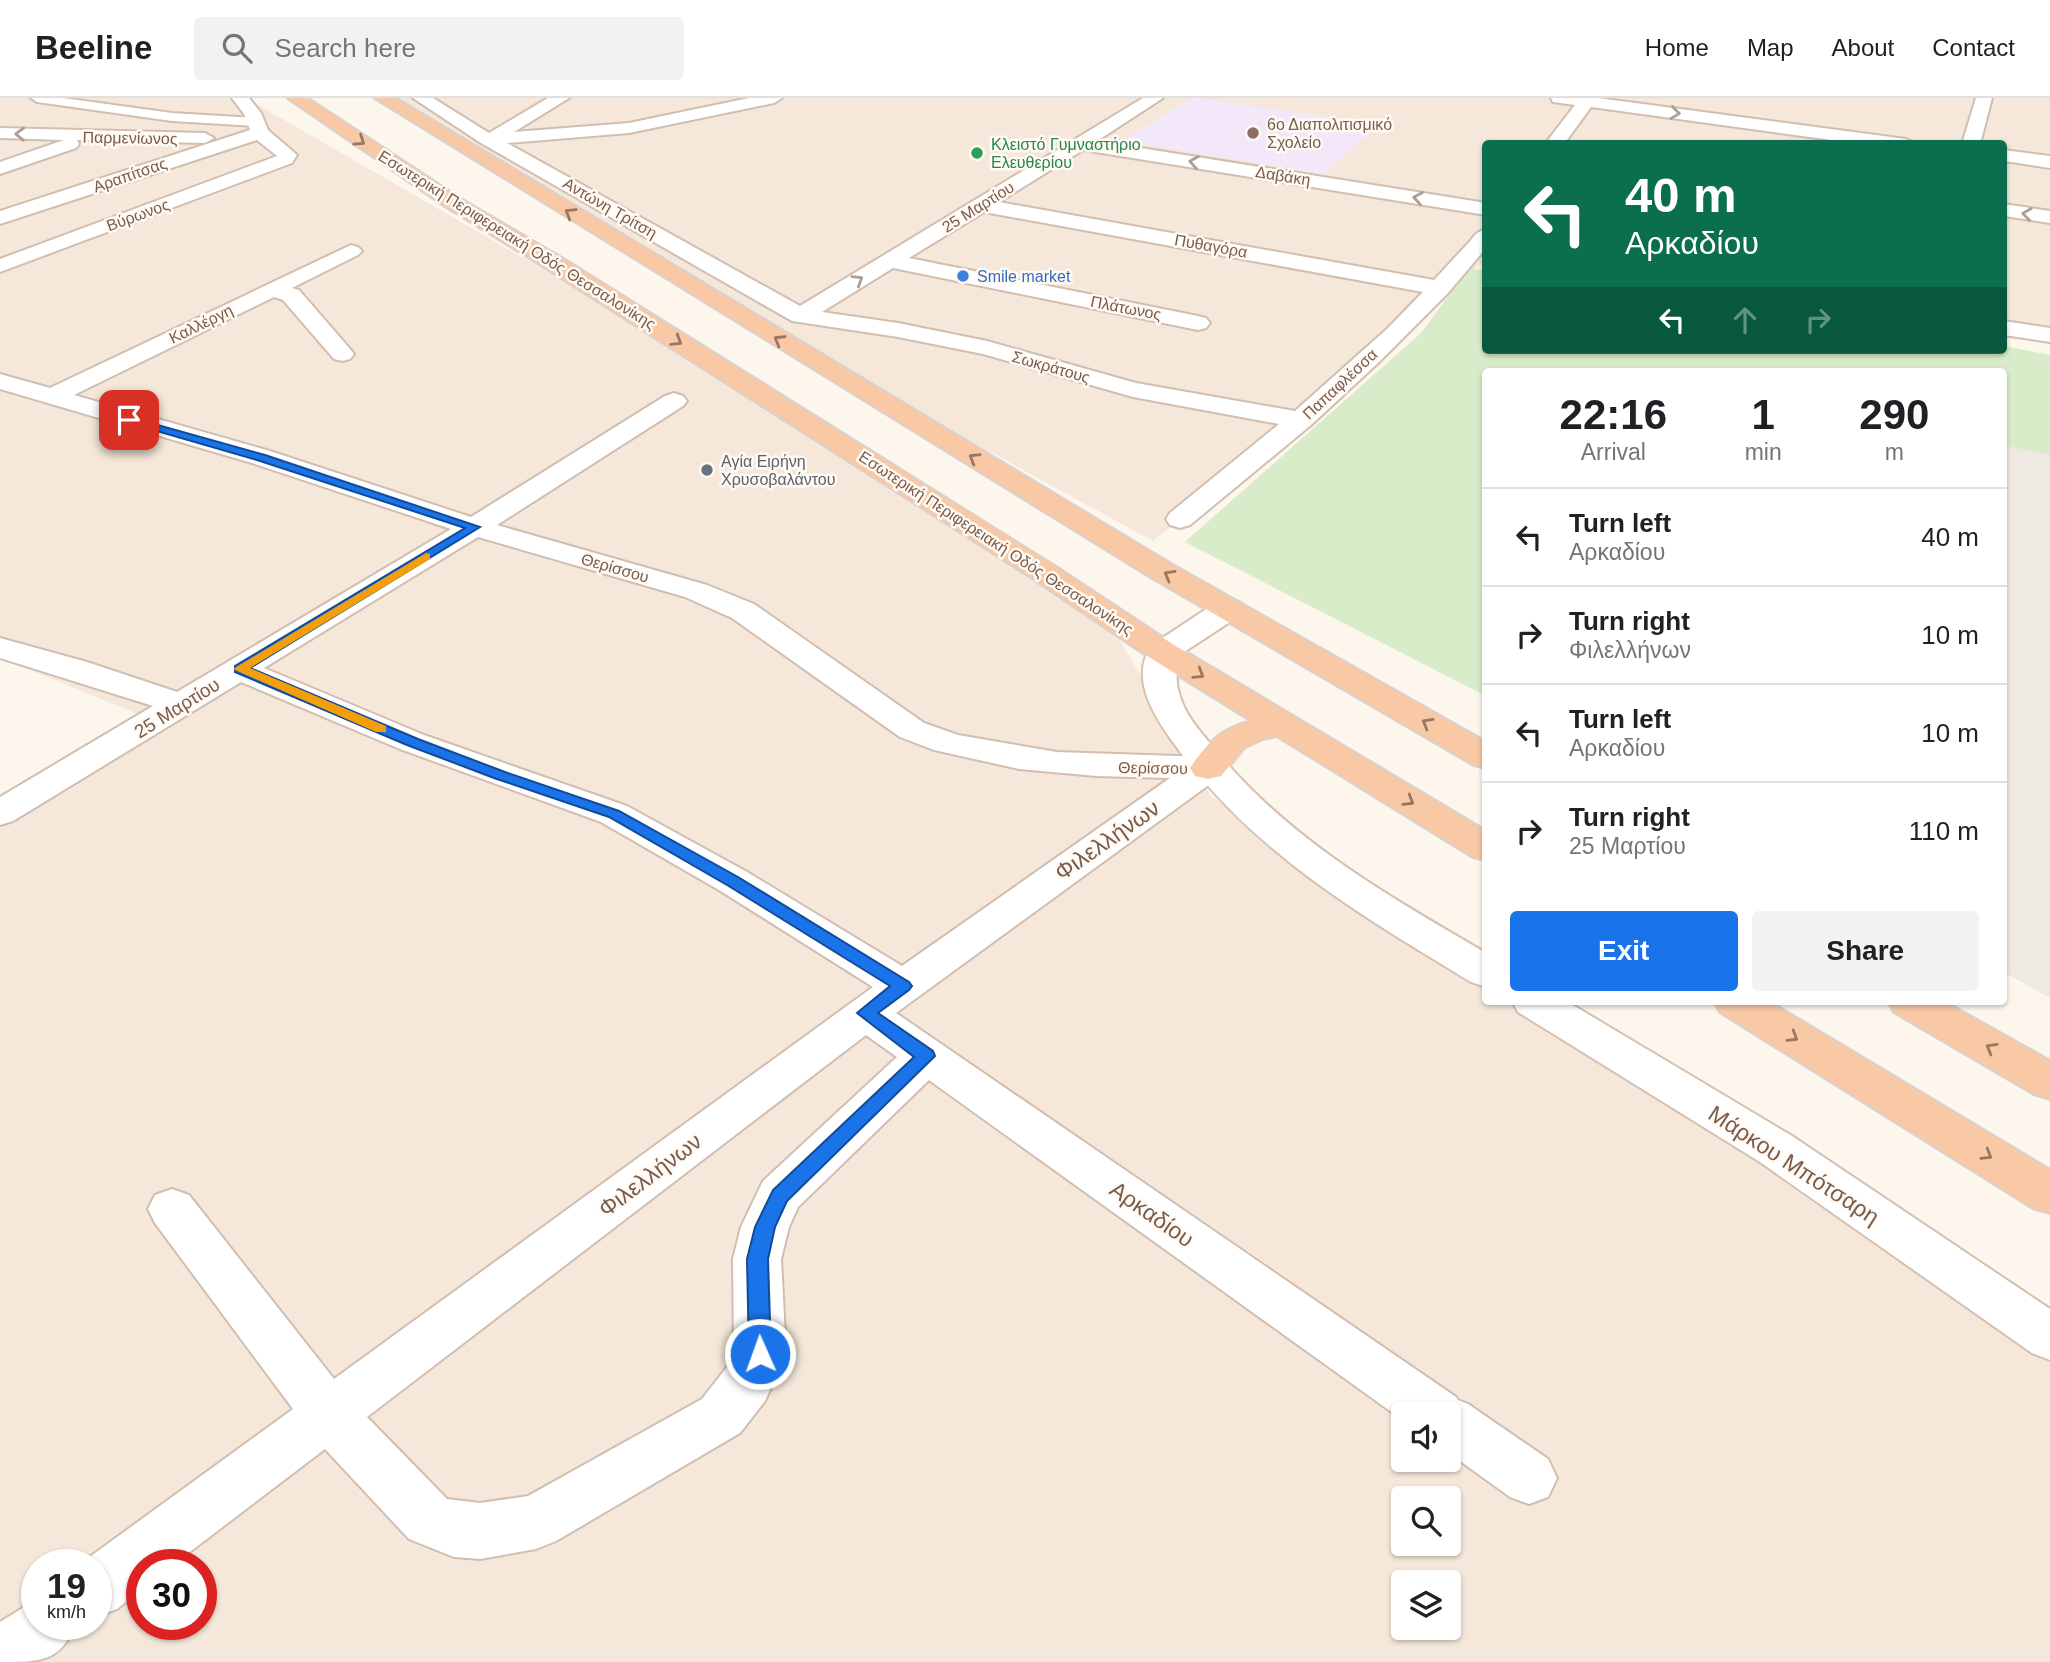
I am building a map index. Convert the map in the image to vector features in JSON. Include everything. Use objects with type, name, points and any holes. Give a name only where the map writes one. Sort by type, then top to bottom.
[{"type":"highway","name":"Εσωτερική Περιφερειακή Οδός Θεσσαλονίκης","points":[[296,98],[452,202],[557,265],[1045,573],[1163,652],[1482,846]]},
{"type":"highway","points":[[383,98],[628,249],[1228,609],[1482,755]]},
{"type":"highway","points":[[1208,768],[1220,749],[1236,737],[1255,728],[1285,726]]},
{"type":"highway","points":[[1742,1005],[2050,1194]]},
{"type":"highway","points":[[1916,1005],[2050,1082]]},
{"type":"street","points":[[240,98],[258,128]]},
{"type":"street","name":"Αντώνη Τρίτση","points":[[421,98],[486,139],[800,316]]},
{"type":"street","points":[[486,139],[561,98]]},
{"type":"street","points":[[486,139],[629,128],[774,98]]},
{"type":"street","name":"25 Μαρτίου","points":[[800,316],[1155,98]]},
{"type":"street","points":[[1559,98],[1877,140]]},
{"type":"street","points":[[1971,140],[1984,98]]},
{"type":"street","points":[[1556,140],[1587,100]]},
{"type":"street","name":"Παρμενίωνος","points":[[0,133],[183,139],[258,128]]},
{"type":"street","name":"Βύρωνος","points":[[0,266],[275,165],[288,155],[258,128]]},
{"type":"street","name":"Αραπίτσας","points":[[0,218],[258,128]]},
{"type":"street","points":[[0,168],[92,137]]},
{"type":"street","name":"Δαβάκη","points":[[1081,144],[1482,208]]},
{"type":"street","points":[[2007,156],[2050,162]]},
{"type":"street","name":"Πυθαγόρα","points":[[981,205],[1440,288]]},
{"type":"street","points":[[2007,210],[2050,217]]},
{"type":"street","name":"Παπαφλέσσα","points":[[1180,519],[1301,420],[1440,288],[1482,242]]},
{"type":"street","name":"Καλλέργη","points":[[50,397],[351,251]]},
{"type":"street","name":"Πλάτωνος","points":[[890,261],[1198,323]]},
{"type":"street","points":[[274,289],[291,295],[342,354]]},
{"type":"street","name":"Σωκράτους","points":[[800,316],[898,330],[987,348],[1133,390],[1301,420]]},
{"type":"street","points":[[2007,328],[2050,335]]},
{"type":"street","name":"Θερίσσου","points":[[0,381],[261,457],[474,527],[696,591],[743,611],[912,730],[936,740],[1013,756],[1095,767],[1208,768]]},
{"type":"street","name":"25 Μαρτίου","points":[[0,814],[474,527],[674,401]]},
{"type":"street","points":[[1228,609],[1163,652],[1160,672],[1161,691],[1170,713],[1208,768],[1265,827],[1327,876],[1482,970]]},
{"type":"street","points":[[0,648],[75,669],[183,705]]},
{"type":"street","points":[[239,669],[425,747],[614,814],[733,881],[903,986]]},
{"type":"street","name":"Φιλελλήνων","points":[[112,1576],[866,1013],[1208,768]]},
{"type":"street","name":"Μάρκου Μπότσαρη","points":[[1539,1005],[1776,1149],[2050,1337]]},
{"type":"street","name":"Αρκαδίου","points":[[866,1013],[1420,1402]]},
{"type":"street","points":[[172,1209],[330,1415],[429,1520],[454,1529],[480,1531],[536,1522],[721,1416],[746,1384],[760,1354],[757,1259],[765,1227],[780,1195],[926,1056]]},
{"type":"street","points":[[1461,1430],[1529,1478]]},
{"type":"street","points":[[0,1659],[26,1640]]},
{"type":"lane","points":[[37,98],[258,128]]},
{"type":"shaded area","points":[[0,98],[246,98],[714,368],[1117,635],[1211,796],[1482,972],[1482,1005],[1531,1005],[2050,1345],[2050,1662],[0,1662],[0,828],[170,727],[0,658]]},
{"type":"shaded area","points":[[371,98],[2050,98],[2050,334],[2007,327],[2007,140],[1482,140],[1482,263],[1327,404],[1153,541],[770,332]]},
{"type":"shaded area","name":"6ο Διαπολιτισμικό Σχολείο","points":[[1191,98],[1381,125],[1322,174],[1122,141]]},
{"type":"shaded area","points":[[2007,447],[2050,455],[2050,998],[2007,974]]},
{"type":"green space","points":[[1469,268],[1482,270],[1482,354],[2007,354],[2007,347],[2050,355],[2050,455],[2007,447],[2007,368],[1482,368],[1482,694],[1185,542],[1421,333]]},
{"type":"slow traffic","points":[[381,729],[239,669],[426,557]]},
{"type":"place","name":"6ο Διαπολιτισμικό Σχολείο","points":[[1253,133]]},
{"type":"place","name":"Κλειστό Γυμναστήριο Ελευθερίου","points":[[977,153]]},
{"type":"place","name":"Smile market","points":[[963,276]]},
{"type":"place","name":"Αγία Ειρήνη Χρυσοβαλάντου","points":[[707,470]]},
{"type":"route","points":[[129,420],[261,457],[474,527],[239,669],[412,742],[614,814],[733,881],[903,986],[866,1013],[926,1056],[780,1195],[765,1227],[757,1259],[760,1354]]}]
